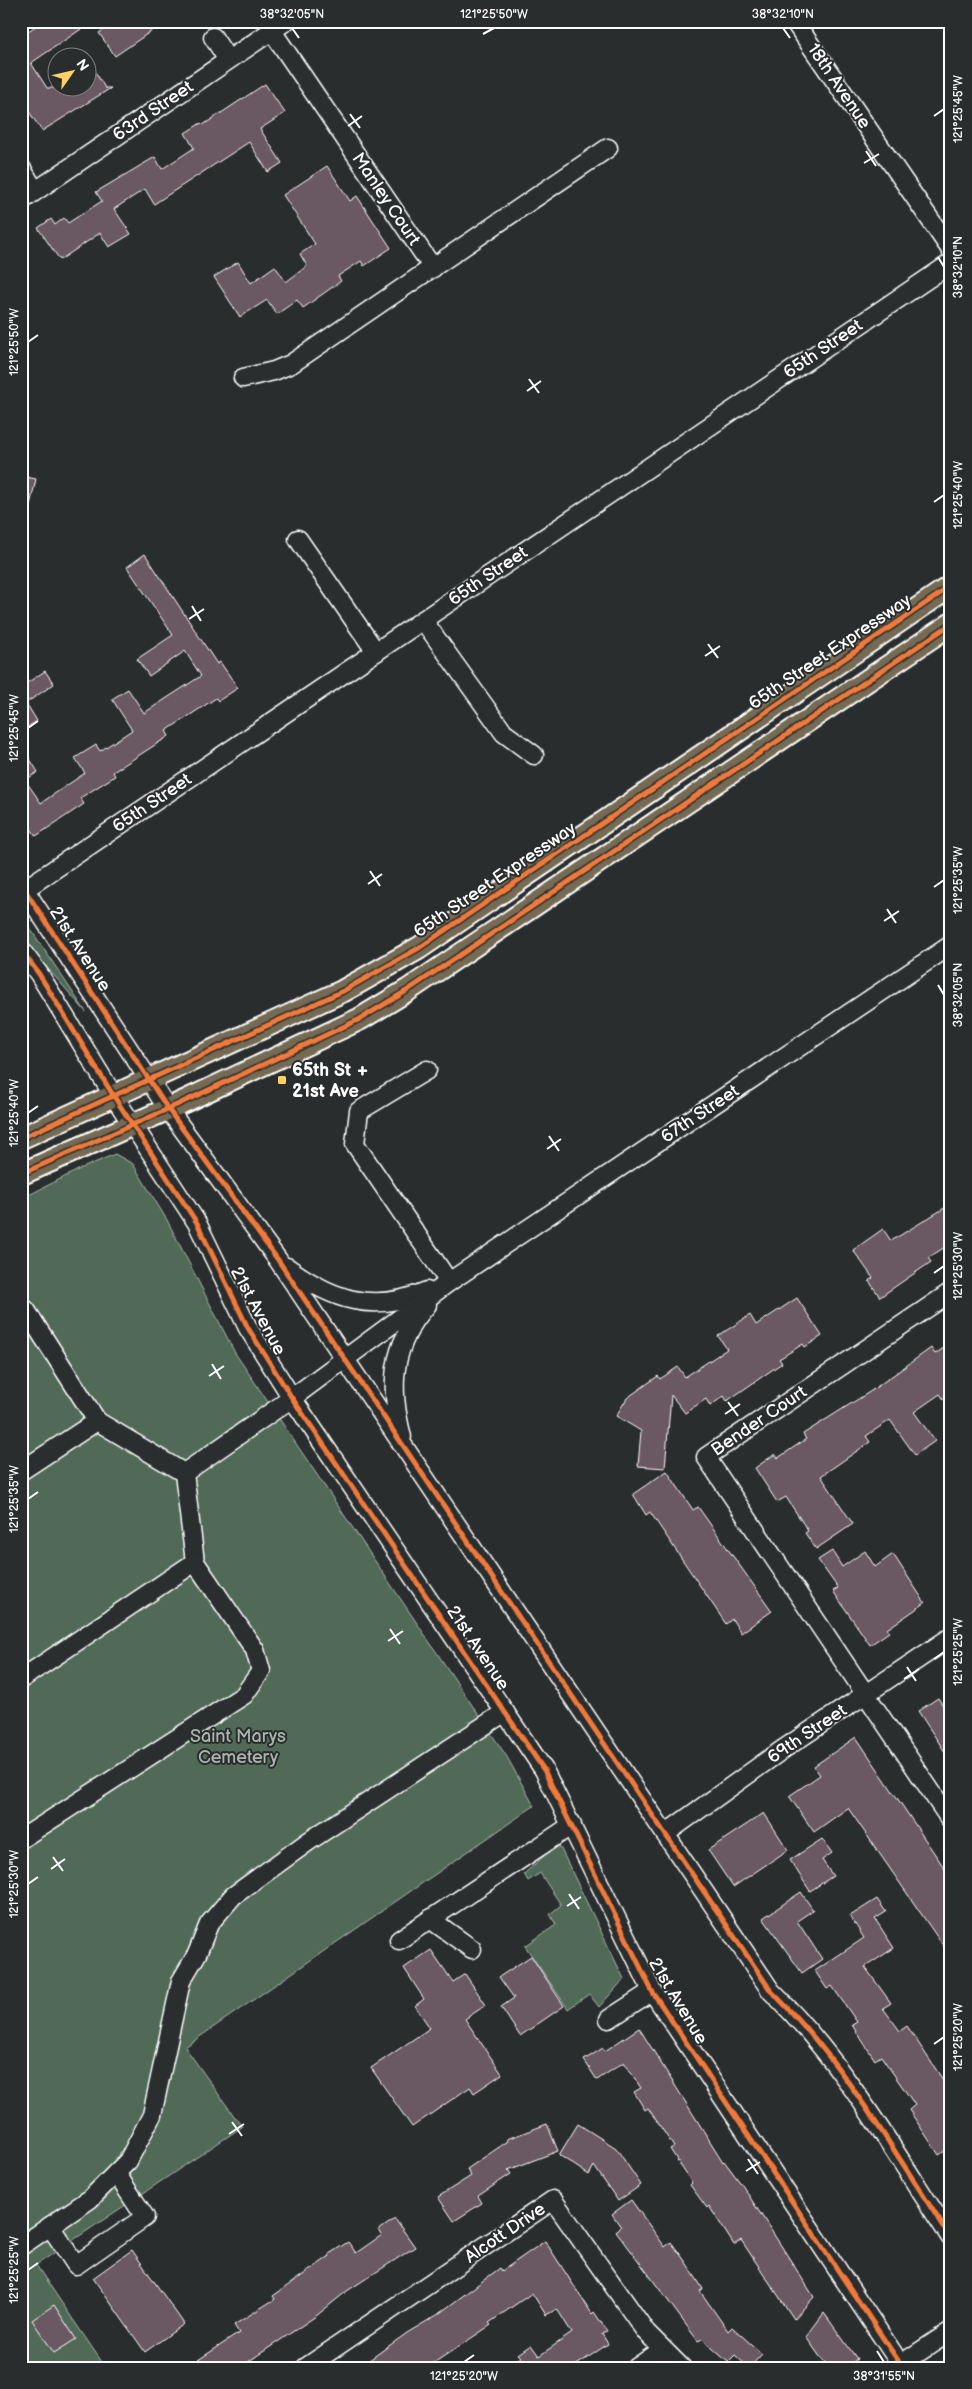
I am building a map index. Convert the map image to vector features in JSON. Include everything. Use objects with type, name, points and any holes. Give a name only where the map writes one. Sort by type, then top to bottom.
[{"type":"main road","name":"65th Street Expressway","points":[[21,1138],[343,992],[419,948],[951,586]]},
{"type":"main road","points":[[21,1174],[168,1109],[360,1019],[408,990],[951,624]]},
{"type":"street","name":"18th Avenue","points":[[794,21],[951,250]]},
{"type":"street","name":"63rd Street","points":[[28,196],[279,26]]},
{"type":"street","name":"Manley Court","points":[[279,26],[433,268]]},
{"type":"street","points":[[213,37],[228,60]]},
{"type":"street","points":[[243,378],[274,371],[291,364],[608,148]]},
{"type":"street","points":[[22,168],[28,196]]},
{"type":"street","name":"65th Street","points":[[23,886],[376,652],[951,263]]},
{"type":"street","points":[[298,539],[376,652]]},
{"type":"street","points":[[423,620],[504,733],[534,755]]},
{"type":"street","name":"21st Avenue","points":[[23,886],[168,1109],[278,1260],[771,1992],[801,2020],[844,2078],[951,2238]]},
{"type":"street","name":"67th Street","points":[[184,1473],[292,1398],[449,1282],[951,945]]},
{"type":"street","name":"21st Avenue","points":[[21,950],[39,974],[113,1096],[134,1124],[197,1223],[248,1328],[292,1398],[544,1770],[652,1991],[899,2366]]},
{"type":"street","points":[[428,1070],[359,1111],[355,1144],[449,1282]]},
{"type":"street","name":"67th Street","points":[[278,1260],[322,1291],[342,1298],[363,1302],[388,1302],[413,1297],[449,1282]]},
{"type":"street","name":"67th Street","points":[[405,1450],[393,1393],[394,1372],[399,1351],[419,1314],[449,1282]]},
{"type":"street","name":"Bender Court","points":[[866,1694],[706,1457],[951,1292]]},
{"type":"street","points":[[21,1307],[26,1310],[97,1421],[184,1473],[195,1562],[255,1650],[261,1671],[244,1695],[21,1839]]},
{"type":"street","points":[[21,1471],[97,1421]]},
{"type":"street","points":[[21,1679],[195,1562]]},
{"type":"street","name":"69th Street","points":[[665,1834],[951,1637]]},
{"type":"street","points":[[866,1694],[951,1821]]},
{"type":"street","points":[[21,2246],[90,2199],[128,2161],[152,2115],[181,1981],[197,1954],[209,1924],[233,1896],[309,1840],[505,1712]]},
{"type":"street","points":[[399,1940],[572,1825]]},
{"type":"street","points":[[430,1919],[472,1949]]},
{"type":"street","points":[[608,2019],[652,1991]]},
{"type":"street","points":[[50,2226],[76,2265],[145,2217],[116,2173]]},
{"type":"street","name":"Alcott Drive","points":[[306,2368],[553,2200],[646,2332],[682,2368]]},
{"type":"street","points":[[899,2366],[951,2331]]},
{"type":"street","points":[[636,2368],[662,2350]]},
{"type":"green space","points":[[21,915],[86,1012],[21,938]]},
{"type":"green space","name":"Saint Marys Cemetery","points":[[115,1154],[133,1164],[167,1220],[235,1353],[507,1757],[534,1806],[185,2047],[242,2127],[36,2265],[106,2368],[21,2368],[21,1199],[80,1169]]},
{"type":"green space","points":[[558,1843],[624,1979],[599,2007],[589,1994],[568,2009],[525,1946],[556,1925],[550,1914],[561,1905],[540,1873],[528,1881],[524,1874]]},
{"type":"building","points":[[43,21],[93,21],[53,48],[48,48],[48,51],[31,63],[48,88],[48,98],[95,98],[42,131],[21,100],[21,36]]},
{"type":"building","points":[[116,21],[166,21],[115,56],[99,33]]},
{"type":"building","points":[[98,76],[105,88],[111,88],[98,96]]},
{"type":"building","points":[[265,84],[285,113],[260,129],[282,163],[268,172],[249,142],[154,204],[145,189],[114,209],[131,234],[109,247],[100,233],[60,260],[38,228],[51,219],[55,225],[64,218],[68,223],[102,201],[96,192],[155,157],[162,169],[194,148],[185,133],[201,123],[203,125]]},
{"type":"building","points":[[327,166],[350,201],[357,196],[391,248],[364,266],[361,261],[338,276],[341,281],[303,308],[297,300],[277,314],[267,300],[240,317],[214,277],[238,262],[251,283],[275,266],[286,282],[307,266],[300,254],[315,244],[283,195]]},
{"type":"building","points":[[21,476],[36,479],[27,519],[21,519]]},
{"type":"building","points":[[145,554],[217,664],[220,662],[238,688],[218,701],[216,698],[166,731],[169,736],[113,772],[115,776],[80,798],[84,804],[36,836],[21,815],[21,745],[38,772],[25,780],[41,803],[85,773],[75,758],[96,745],[100,751],[132,730],[112,699],[128,689],[144,713],[201,676],[185,651],[149,676],[137,659],[173,635],[127,567]]},
{"type":"building","points":[[45,671],[54,684],[26,703],[37,721],[21,731],[21,687]]},
{"type":"building","points":[[951,1204],[951,1243],[928,1258],[931,1262],[880,1297],[869,1281],[873,1278],[853,1250],[883,1229],[891,1241]]},
{"type":"building","points":[[797,1298],[822,1336],[805,1347],[803,1344],[779,1359],[782,1363],[727,1401],[724,1396],[710,1406],[706,1399],[685,1413],[671,1395],[665,1468],[638,1466],[641,1431],[616,1416],[627,1398],[658,1376],[660,1379],[678,1367],[685,1377],[727,1349],[718,1336],[750,1315],[756,1325]]},
{"type":"building","points":[[951,1343],[951,1409],[940,1394],[914,1412],[935,1441],[915,1455],[890,1420],[866,1436],[870,1442],[821,1476],[853,1524],[816,1549],[805,1533],[808,1531],[786,1497],[777,1502],[755,1468],[775,1454],[778,1458],[806,1439],[803,1434],[871,1391],[931,1348],[935,1354]]},
{"type":"building","points":[[667,1471],[693,1510],[698,1507],[772,1611],[741,1633],[732,1619],[726,1624],[650,1512],[646,1515],[633,1494]]},
{"type":"building","points":[[832,1551],[842,1567],[865,1551],[875,1567],[893,1554],[925,1603],[887,1629],[889,1632],[870,1645],[833,1591],[838,1588],[818,1560]]},
{"type":"building","points":[[938,1698],[951,1718],[951,1761],[918,1711]]},
{"type":"building","points":[[856,1737],[951,1878],[951,1957],[848,1808],[814,1832],[789,1796],[820,1775],[814,1766]]},
{"type":"building","points":[[764,1813],[788,1850],[733,1887],[708,1850]]},
{"type":"building","points":[[822,1839],[832,1853],[822,1860],[833,1876],[810,1891],[790,1860]]},
{"type":"building","points":[[801,1892],[813,1910],[797,1921],[822,1959],[802,1973],[763,1918]]},
{"type":"building","points":[[877,1899],[886,1912],[875,1919],[894,1948],[865,1967],[891,2003],[883,2008],[900,2031],[907,2026],[951,2092],[951,2147],[939,2155],[909,2110],[915,2105],[881,2056],[875,2060],[852,2025],[857,2022],[832,1986],[827,1989],[815,1971],[864,1938],[850,1916]]},
{"type":"building","points":[[431,1950],[453,1982],[465,1974],[486,2005],[465,2019],[502,2074],[474,2093],[470,2087],[412,2127],[371,2068],[430,2028],[415,2006],[424,1999],[404,1968]]},
{"type":"building","points":[[531,1956],[564,2006],[520,2036],[501,2007],[514,1998],[499,1977]]},
{"type":"building","points":[[639,2028],[723,2162],[742,2185],[814,2297],[794,2319],[741,2240],[734,2245],[709,2206],[707,2208],[690,2185],[692,2183],[670,2149],[674,2147],[648,2108],[645,2110],[634,2092],[641,2088],[624,2062],[597,2080],[584,2060],[603,2048],[605,2051]]},
{"type":"building","points":[[547,2124],[558,2151],[508,2170],[511,2174],[478,2196],[482,2203],[454,2221],[438,2197],[471,2176],[467,2169],[508,2141],[507,2139]]},
{"type":"building","points":[[578,2124],[616,2148],[641,2185],[618,2201],[594,2166],[589,2175],[559,2155]]},
{"type":"building","points":[[631,2200],[665,2247],[671,2242],[703,2289],[700,2291],[728,2331],[732,2327],[762,2354],[749,2368],[735,2355],[728,2362],[702,2339],[698,2341],[616,2231],[621,2227],[612,2214]]},
{"type":"building","points":[[395,2219],[415,2247],[347,2291],[316,2316],[239,2368],[186,2368],[239,2333],[234,2325],[275,2299],[273,2296],[330,2256],[329,2254],[348,2242],[356,2253],[382,2235],[379,2230]]},
{"type":"building","points":[[545,2241],[592,2314],[594,2312],[607,2331],[602,2334],[608,2344],[572,2368],[505,2368],[521,2357],[518,2354],[531,2345],[539,2356],[572,2333],[557,2309],[546,2315],[532,2293],[489,2323],[491,2325],[426,2368],[358,2368],[407,2333],[437,2315],[500,2268],[502,2271]]},
{"type":"building","points":[[132,2250],[184,2324],[145,2352],[93,2278]]},
{"type":"building","points":[[54,2305],[76,2339],[54,2353],[32,2320]]},
{"type":"building","points":[[824,2313],[857,2359],[844,2368],[828,2368],[806,2337]]},
{"type":"cycle path","points":[[21,1138],[343,991],[419,948],[951,586]]},
{"type":"cycle path","points":[[21,1174],[168,1109],[360,1019],[408,990],[951,624]]},
{"type":"cycle path","points":[[21,884],[168,1109],[278,1260],[771,1991],[822,2048],[845,2078],[951,2238]]},
{"type":"cycle path","points":[[21,950],[39,974],[113,1095],[197,1223],[248,1328],[292,1398],[544,1770],[652,1991],[903,2368]]},
{"type":"place","name":"65th St + 21st Ave","points":[[282,1080]]}]
